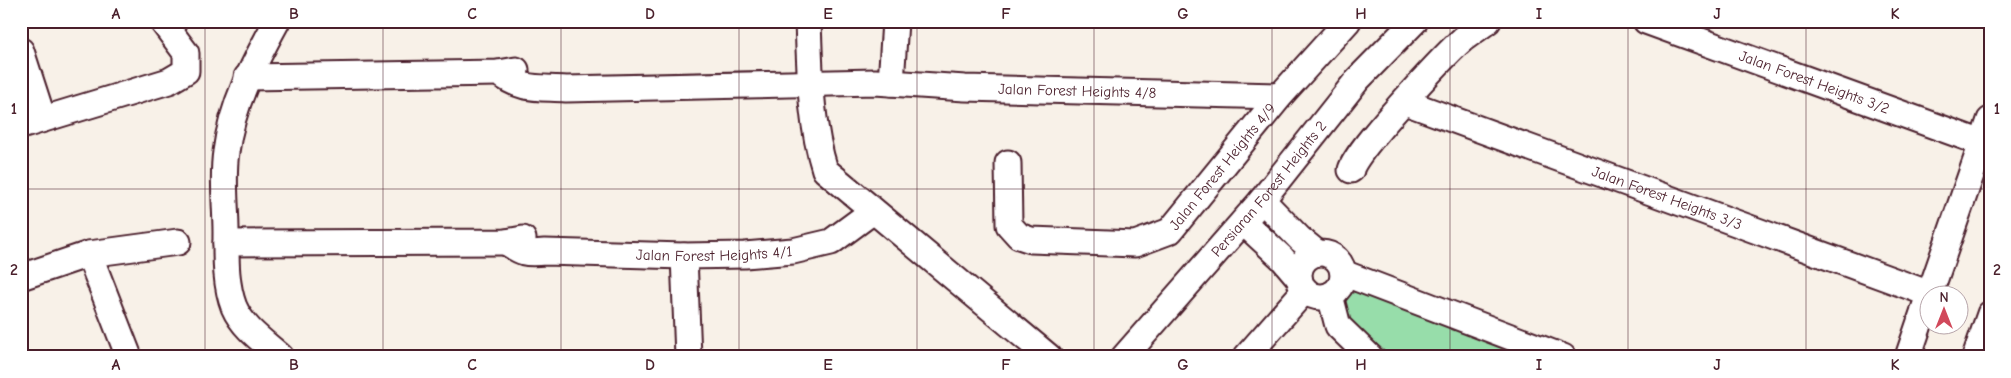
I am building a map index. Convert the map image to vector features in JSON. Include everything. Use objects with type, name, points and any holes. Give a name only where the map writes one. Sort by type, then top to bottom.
[{"type":"street","points":[[21,51],[32,123],[169,81],[186,71],[186,53],[162,21]]},
{"type":"street","points":[[277,21],[246,77],[231,122],[225,153],[226,243],[229,287],[234,307],[244,323],[281,357]]},
{"type":"street","points":[[808,21],[810,84],[819,152],[825,170],[1049,357]]},
{"type":"street","points":[[883,82],[895,21]]},
{"type":"street","name":"Jalan Forest Heights 4/9","points":[[1008,163],[1009,225],[1019,236],[1031,240],[1135,244],[1170,231],[1280,96],[1348,21]]},
{"type":"street","name":"Persiaran Forest Heights 2","points":[[1124,357],[1262,200],[1358,79],[1415,21]]},
{"type":"street","points":[[1351,170],[1358,155],[1462,40],[1488,21]]},
{"type":"street","name":"Jalan Forest Heights 3/2","points":[[1646,21],[1982,143]]},
{"type":"street","name":"Jalan Forest Heights 4/8","points":[[246,77],[499,73],[516,70],[531,75],[546,88],[566,89],[883,82],[965,88],[1280,96]]},
{"type":"street","name":"Jalan Forest Heights 3/3","points":[[1405,102],[1918,292]]},
{"type":"street","points":[[1932,286],[1990,120]]},
{"type":"street","points":[[1243,222],[1282,258],[1302,284],[1317,296],[1330,295],[1340,286],[1343,273],[1337,260],[1331,256],[1318,253],[1300,239],[1262,200]]},
{"type":"street","name":"Jalan Forest Heights 4/1","points":[[226,243],[506,242],[522,253],[684,256],[745,255],[793,251],[831,242],[873,211]]},
{"type":"street","points":[[21,277],[88,254],[178,242]]},
{"type":"street","points":[[1246,357],[1302,284],[1302,264],[1311,255],[1318,253]]},
{"type":"street","points":[[88,254],[129,357]]},
{"type":"street","points":[[684,256],[688,357]]},
{"type":"street","points":[[1343,273],[1563,357]]},
{"type":"street","points":[[1330,295],[1338,326],[1370,357]]},
{"type":"street","points":[[1975,357],[1989,318]]},
{"type":"street","points":[[1908,357],[1918,328]]},
{"type":"green space","points":[[1363,290],[1558,357],[1392,357],[1345,317],[1346,295]]}]
